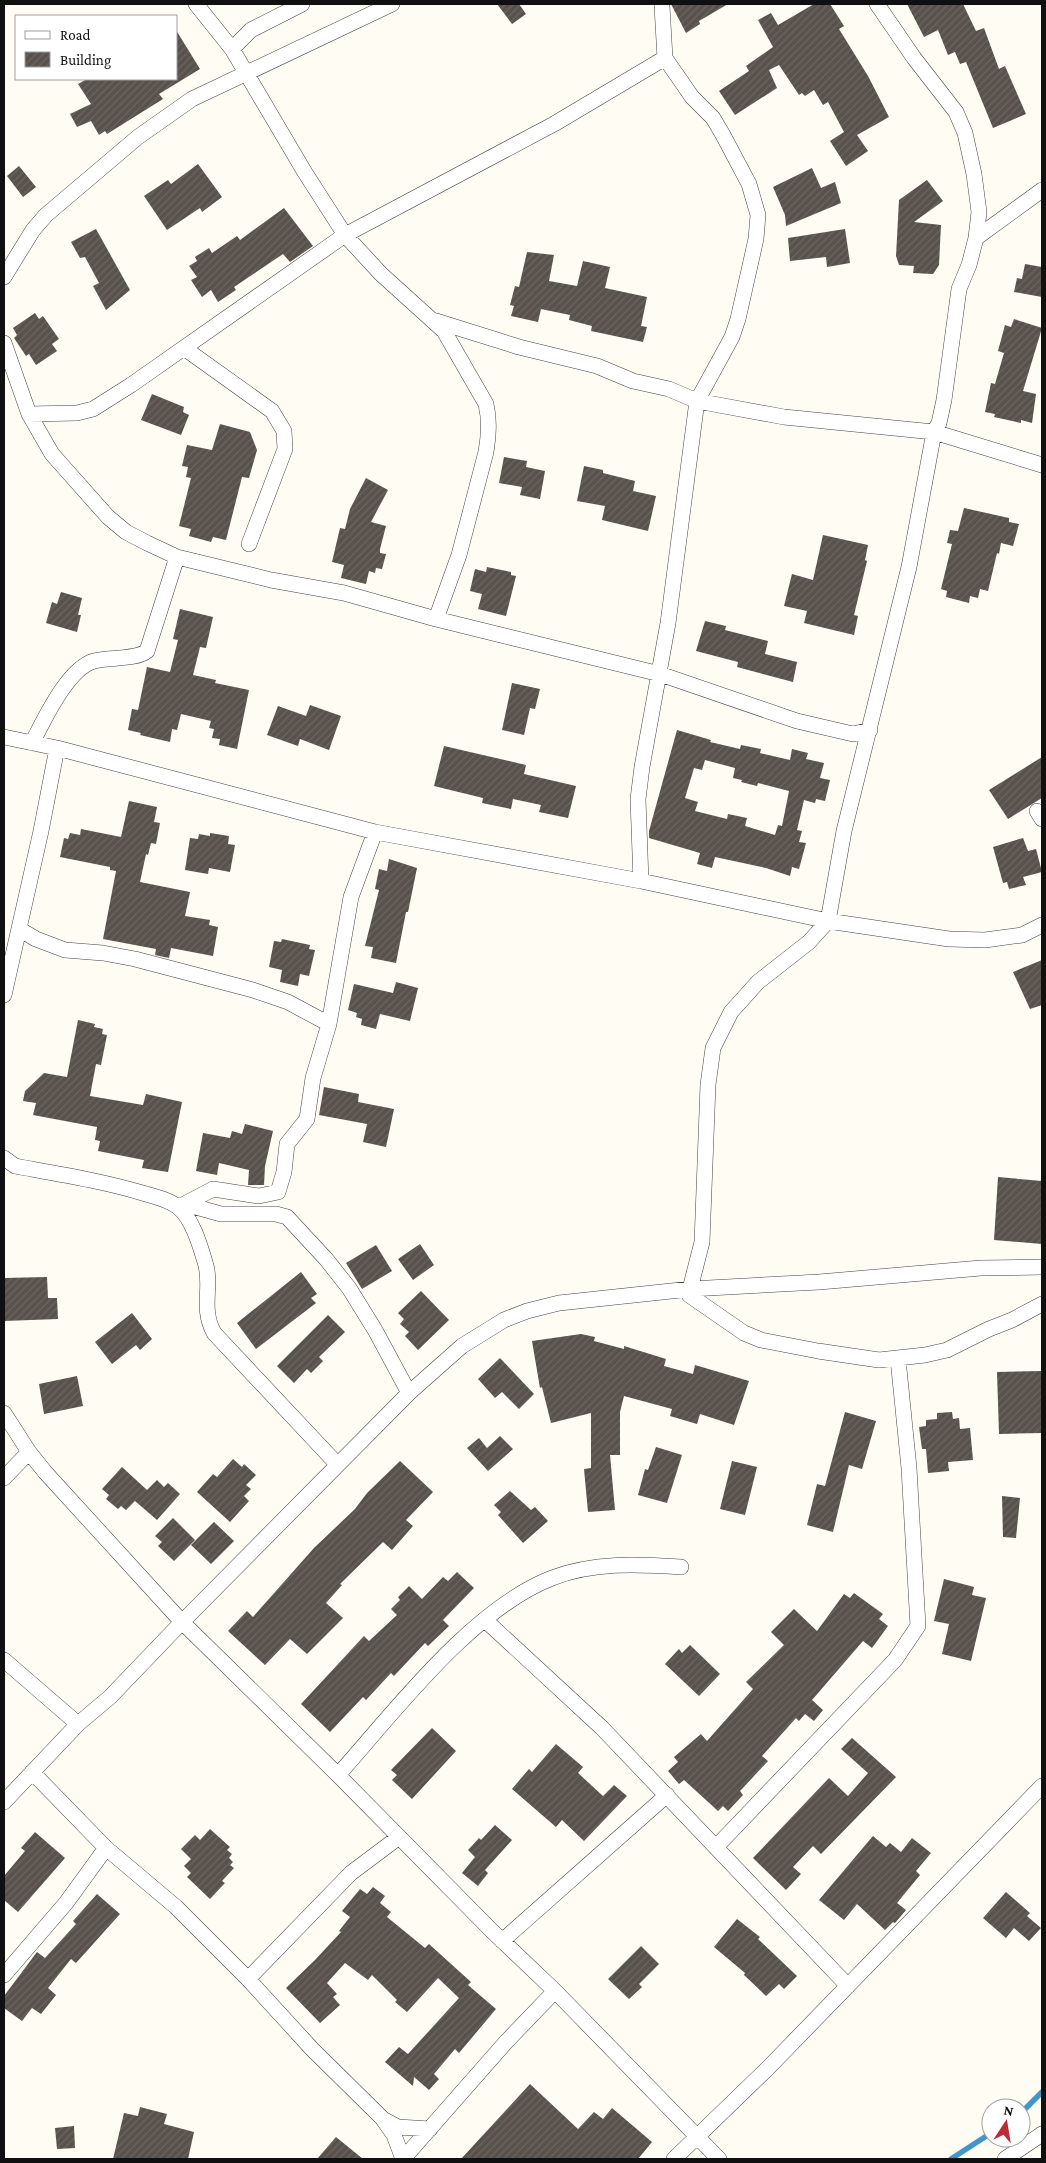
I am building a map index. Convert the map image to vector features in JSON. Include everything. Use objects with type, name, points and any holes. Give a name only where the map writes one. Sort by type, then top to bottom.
[{"type":"street","points":[[196,4],[232,49],[304,171],[345,235],[381,274],[444,331],[479,389],[489,417],[489,436],[459,555],[436,619]]},
{"type":"street","points":[[232,49],[251,30],[302,4]]},
{"type":"street","points":[[4,277],[33,230],[46,215],[138,137],[192,99],[392,4]]},
{"type":"street","points":[[690,1292],[702,1242],[708,1085],[713,1048],[731,1012],[758,982],[808,942],[828,921],[844,831],[909,567],[934,432],[939,423],[944,400],[959,289],[969,266],[976,238],[979,212],[974,174],[965,133],[956,112],[914,58],[877,4]]},
{"type":"street","points":[[641,881],[638,800],[642,766],[660,674],[697,402],[732,337],[738,320],[756,239],[758,215],[749,184],[713,118],[692,97],[665,58],[662,6]]},
{"type":"street","points":[[29,414],[77,413],[93,409],[184,348],[345,235],[554,124],[665,58]]},
{"type":"street","points":[[976,238],[1042,190]]},
{"type":"street","points":[[432,320],[519,347],[597,366],[634,381],[669,389],[697,402],[784,417],[934,432],[1042,465]]},
{"type":"street","points":[[4,344],[29,414],[52,454],[97,506],[126,532],[177,557],[271,580],[344,593],[436,619],[660,674],[797,721],[853,734],[870,730]]},
{"type":"street","points":[[184,348],[272,411],[284,431],[285,449],[248,544]]},
{"type":"street","points":[[32,743],[56,700],[81,668],[93,661],[145,653],[149,647],[177,557]]},
{"type":"street","points":[[4,736],[57,748],[375,832],[641,881],[828,921],[949,939],[985,940],[1022,935],[1042,926]]},
{"type":"street","points":[[4,995],[20,929],[57,748]]},
{"type":"street","points":[[182,1206],[214,1189],[259,1196],[278,1192],[284,1172],[287,1144],[307,1119],[313,1078],[329,1024],[351,897],[375,832]]},
{"type":"street","points":[[20,929],[36,939],[64,950],[103,953],[253,990],[288,1002],[329,1024]]},
{"type":"street","points":[[7,1164],[130,1189],[182,1206],[220,1214],[276,1214],[287,1218],[326,1259],[349,1288],[375,1330],[409,1393]]},
{"type":"street","points":[[182,1206],[205,1262],[207,1271],[206,1315],[214,1333],[337,1464]]},
{"type":"street","points":[[4,1802],[78,1724],[110,1697],[337,1464],[409,1393],[462,1346],[504,1320],[526,1311],[559,1303],[981,1268],[1042,1267]]},
{"type":"street","points":[[690,1292],[744,1333],[761,1340],[859,1359],[898,1359],[947,1350],[1042,1304]]},
{"type":"street","points":[[716,1847],[895,1660],[918,1626],[909,1468],[898,1359]]},
{"type":"street","points":[[4,1413],[29,1452],[182,1622],[338,1775],[502,1941],[555,1991],[719,2159]]},
{"type":"street","points":[[4,1478],[29,1452]]},
{"type":"street","points":[[338,1775],[449,1652],[485,1620],[526,1591],[554,1577],[619,1564],[680,1567]]},
{"type":"street","points":[[485,1620],[602,1728],[848,1986]]},
{"type":"street","points":[[4,1660],[78,1724]]},
{"type":"street","points":[[32,1772],[106,1848],[176,1907],[248,1979],[312,2049],[382,2118],[394,2135],[403,2159],[506,2042],[555,1991]]},
{"type":"street","points":[[674,2159],[848,1986],[1042,1786]]},
{"type":"street","points":[[502,1941],[666,1795]]},
{"type":"street","points":[[248,1979],[351,1874],[399,1837]]},
{"type":"street","points":[[4,1975],[66,1903],[106,1848]]},
{"type":"street","points":[[382,2118],[398,2127],[430,2129]]},
{"type":"street","points":[[1006,2159],[1042,2134]]},
{"type":"building","points":[[497,4],[519,4],[526,14],[512,24]]},
{"type":"building","points":[[671,4],[728,4],[699,21],[700,24],[686,33]]},
{"type":"building","points":[[814,4],[830,4],[844,26],[839,29],[868,76],[889,117],[857,135],[868,151],[846,166],[830,141],[844,132],[828,102],[823,105],[814,90],[805,96],[802,93],[799,95],[779,65],[769,70],[777,88],[735,115],[719,91],[749,71],[746,66],[773,47],[758,20],[771,13],[778,25]]},
{"type":"building","points":[[907,4],[963,4],[976,31],[984,28],[999,69],[1005,66],[1026,114],[993,128],[966,62],[960,64],[955,52],[948,55],[938,30],[924,37]]},
{"type":"building","points":[[178,33],[200,69],[159,94],[163,99],[107,134],[105,131],[99,135],[91,121],[77,127],[70,114],[91,104],[78,84],[85,80],[178,80]]},
{"type":"building","points":[[198,164],[222,197],[202,212],[200,208],[167,230],[144,196],[168,180],[171,184]]},
{"type":"building","points":[[19,166],[36,187],[23,197],[7,176]]},
{"type":"building","points":[[812,168],[821,188],[835,182],[841,203],[786,226],[785,215],[773,187]]},
{"type":"building","points":[[927,180],[943,201],[914,222],[941,225],[939,265],[933,274],[913,273],[914,266],[899,265],[896,256],[899,200]]},
{"type":"building","points":[[284,208],[313,246],[290,262],[283,254],[234,287],[236,290],[218,302],[211,290],[202,297],[191,280],[197,277],[189,266],[197,261],[195,257],[209,248],[212,253],[237,236],[240,240]]},
{"type":"building","points":[[96,229],[130,290],[106,310],[93,286],[99,283],[85,257],[80,258],[71,242]]},
{"type":"building","points":[[845,229],[850,263],[827,267],[826,257],[790,261],[788,238]]},
{"type":"building","points":[[527,252],[554,255],[549,281],[577,286],[583,261],[610,267],[605,288],[647,297],[641,326],[647,327],[643,342],[591,331],[592,326],[569,320],[570,315],[541,309],[538,322],[511,316],[514,306],[510,305],[515,286],[519,287]]},
{"type":"building","points":[[1025,264],[1042,267],[1042,297],[1014,292],[1017,278],[1022,279]]},
{"type":"building","points":[[35,313],[39,319],[43,316],[59,339],[52,344],[57,351],[36,365],[29,354],[26,356],[14,338],[17,335],[13,328]]},
{"type":"building","points":[[1014,319],[1042,328],[1023,391],[1036,394],[1032,423],[1021,420],[1021,423],[994,417],[995,414],[985,412],[991,383],[995,384],[1004,353],[998,351],[1005,325],[1011,327]]},
{"type":"building","points":[[152,394],[184,407],[183,412],[189,415],[181,435],[141,420]]},
{"type":"building","points":[[220,424],[250,432],[257,450],[249,478],[242,477],[226,540],[213,537],[211,542],[189,536],[191,529],[179,526],[191,478],[186,477],[188,467],[182,466],[187,445],[212,450]]},
{"type":"building","points":[[504,457],[527,461],[526,467],[545,471],[540,499],[520,495],[522,487],[499,483]]},
{"type":"building","points":[[584,466],[603,470],[603,473],[635,481],[633,491],[656,496],[648,531],[602,520],[605,506],[577,501]]},
{"type":"building","points":[[366,478],[388,490],[371,522],[386,526],[380,553],[386,554],[382,569],[376,568],[375,573],[369,571],[366,584],[341,578],[344,565],[332,562],[340,528],[345,529],[350,509]]},
{"type":"building","points":[[964,508],[1009,518],[1009,522],[1019,524],[1013,546],[1001,543],[988,591],[980,589],[978,598],[970,596],[969,603],[946,597],[947,591],[941,589],[952,544],[947,543],[950,530],[958,531]]},
{"type":"building","points":[[823,535],[868,545],[865,560],[867,561],[854,615],[858,616],[854,635],[804,623],[807,611],[784,606],[792,574],[813,580]]},
{"type":"building","points":[[487,567],[511,572],[511,575],[516,576],[506,616],[478,609],[482,594],[470,591],[475,569],[486,572]]},
{"type":"building","points":[[61,592],[82,598],[77,632],[46,623],[52,602],[57,604]]},
{"type":"building","points":[[180,609],[213,617],[206,648],[200,647],[193,675],[216,680],[215,683],[249,690],[237,749],[219,745],[220,739],[212,738],[214,729],[209,728],[211,721],[181,714],[177,730],[172,729],[170,742],[140,735],[141,733],[128,730],[132,709],[138,710],[147,667],[170,672],[178,640],[173,639]]},
{"type":"building","points":[[705,621],[726,626],[725,630],[768,641],[765,654],[797,662],[793,682],[737,667],[738,662],[696,651]]},
{"type":"building","points":[[512,683],[540,689],[535,709],[530,708],[524,735],[502,730]]},
{"type":"building","points":[[310,705],[341,716],[329,750],[300,739],[298,746],[267,735],[278,706],[306,716]]},
{"type":"building","points":[[677,730],[711,740],[710,742],[740,749],[741,745],[761,749],[760,753],[790,760],[792,749],[808,753],[806,759],[824,763],[820,778],[830,780],[825,801],[816,799],[815,803],[804,800],[797,830],[802,831],[799,842],[806,843],[799,869],[792,867],[790,876],[766,868],[715,857],[712,868],[697,864],[700,853],[649,838],[649,831]],"holes":[[[705,760],[735,768],[733,778],[742,780],[741,782],[757,786],[758,783],[789,791],[782,826],[778,825],[775,835],[745,826],[747,818],[728,814],[727,819],[695,811],[698,802],[685,798],[694,768],[702,770]]]},
{"type":"building","points":[[444,746],[526,765],[524,774],[576,786],[568,818],[539,812],[541,805],[513,799],[511,809],[482,803],[483,798],[434,786]]},
{"type":"building","points":[[1042,757],[1042,798],[1008,819],[989,790]]},
{"type":"building","points":[[129,801],[157,807],[154,822],[160,823],[156,844],[151,843],[148,855],[146,854],[140,882],[190,892],[185,916],[210,920],[209,925],[218,927],[213,956],[171,948],[169,958],[155,955],[156,949],[103,939],[116,871],[110,870],[110,867],[60,857],[64,838],[68,839],[70,833],[80,835],[81,829],[121,837]]},
{"type":"building","points":[[210,833],[229,836],[228,844],[235,845],[230,872],[209,868],[208,874],[185,870],[190,838],[198,839],[199,834],[210,836]]},
{"type":"building","points":[[1023,838],[1028,851],[1036,849],[1042,872],[1023,877],[1026,885],[1009,889],[1007,882],[1003,883],[993,847]]},
{"type":"building","points":[[389,859],[417,868],[396,963],[371,958],[373,947],[365,946],[379,890],[375,889],[379,869],[387,871]]},
{"type":"building","points":[[282,939],[310,945],[309,949],[315,950],[309,976],[300,974],[298,986],[280,982],[282,970],[269,967],[274,941],[281,942]]},
{"type":"building","points":[[1042,960],[1042,1005],[1030,1009],[1013,972]]},
{"type":"building","points":[[396,982],[418,988],[410,1021],[380,1014],[376,1029],[361,1025],[362,1019],[356,1017],[357,1013],[348,1010],[354,984],[393,993]]},
{"type":"building","points":[[78,1020],[95,1024],[94,1027],[103,1029],[102,1034],[107,1035],[101,1065],[96,1064],[90,1096],[143,1105],[146,1094],[182,1102],[168,1172],[142,1168],[144,1160],[98,1151],[100,1141],[95,1140],[97,1127],[33,1115],[36,1103],[23,1101],[25,1091],[44,1073],[67,1077]]},
{"type":"building","points":[[324,1087],[359,1094],[358,1102],[394,1109],[386,1147],[363,1142],[367,1124],[319,1115]]},
{"type":"building","points":[[245,1124],[273,1131],[265,1166],[264,1185],[248,1185],[249,1170],[219,1163],[217,1175],[196,1171],[203,1133],[230,1138],[232,1131],[242,1134]]},
{"type":"building","points":[[998,1177],[1042,1181],[1042,1244],[994,1240]]},
{"type":"building","points":[[420,1244],[434,1265],[413,1280],[398,1259]]},
{"type":"building","points":[[376,1245],[392,1271],[362,1289],[346,1263]]},
{"type":"building","points":[[301,1272],[317,1294],[311,1298],[316,1303],[256,1349],[237,1323]]},
{"type":"building","points":[[47,1277],[48,1298],[57,1298],[58,1319],[4,1321],[4,1278]]},
{"type":"building","points":[[421,1291],[449,1320],[418,1350],[405,1336],[409,1332],[400,1324],[404,1319],[398,1313]]},
{"type":"building","points":[[132,1313],[152,1339],[140,1350],[136,1345],[112,1364],[95,1342]]},
{"type":"building","points":[[328,1315],[345,1332],[319,1357],[323,1361],[311,1373],[307,1369],[294,1383],[277,1366]]},
{"type":"building","points":[[581,1334],[595,1337],[594,1341],[624,1349],[624,1346],[666,1359],[664,1366],[693,1374],[695,1365],[749,1381],[734,1425],[700,1414],[697,1424],[670,1416],[672,1409],[624,1396],[620,1412],[620,1455],[610,1455],[615,1510],[588,1512],[584,1469],[591,1468],[591,1413],[551,1423],[542,1387],[540,1388],[532,1341]]},
{"type":"building","points":[[500,1358],[534,1394],[519,1409],[502,1392],[495,1398],[478,1379]]},
{"type":"building","points":[[1042,1371],[1042,1433],[999,1434],[997,1372]]},
{"type":"building","points":[[77,1376],[83,1406],[44,1414],[39,1384]]},
{"type":"building","points":[[845,1412],[876,1421],[862,1469],[849,1465],[833,1532],[807,1525],[817,1484],[825,1486]]},
{"type":"building","points":[[952,1412],[953,1419],[959,1418],[960,1429],[970,1428],[973,1460],[948,1462],[949,1471],[928,1473],[926,1449],[922,1449],[919,1427],[926,1426],[926,1420],[937,1419],[937,1413]]},
{"type":"building","points":[[500,1436],[513,1449],[488,1471],[467,1448],[479,1438],[487,1448]]},
{"type":"building","points":[[656,1447],[682,1455],[667,1503],[638,1495],[645,1469],[648,1470]]},
{"type":"building","points":[[233,1459],[242,1467],[244,1464],[256,1475],[246,1485],[251,1489],[244,1496],[249,1501],[230,1522],[197,1492],[213,1474],[217,1477]]},
{"type":"building","points":[[400,1461],[433,1492],[406,1520],[413,1526],[392,1550],[383,1542],[340,1584],[342,1585],[326,1603],[343,1618],[307,1654],[290,1639],[265,1665],[228,1631],[247,1611],[253,1617],[314,1548],[355,1509],[367,1493]]},
{"type":"building","points":[[732,1461],[757,1467],[745,1515],[720,1509]]},
{"type":"building","points":[[122,1467],[147,1490],[157,1480],[164,1487],[168,1483],[180,1494],[157,1520],[135,1501],[126,1510],[121,1506],[118,1509],[106,1499],[109,1495],[102,1489]]},
{"type":"building","points":[[510,1491],[531,1510],[535,1507],[548,1521],[523,1543],[498,1515],[501,1512],[494,1505]]},
{"type":"building","points":[[1002,1496],[1020,1498],[1016,1538],[1003,1537]]},
{"type":"building","points":[[173,1518],[195,1540],[174,1561],[158,1546],[162,1542],[155,1536]]},
{"type":"building","points":[[214,1522],[234,1541],[211,1564],[191,1545]]},
{"type":"building","points":[[457,1572],[474,1588],[443,1620],[449,1626],[428,1646],[425,1643],[394,1676],[391,1673],[366,1700],[363,1697],[330,1732],[301,1704],[364,1636],[369,1641],[397,1615],[391,1609],[400,1600],[398,1597],[409,1586],[422,1599],[443,1577],[448,1581]]},
{"type":"building","points":[[944,1579],[974,1587],[972,1595],[986,1598],[971,1661],[942,1654],[949,1624],[934,1621]]},
{"type":"building","points":[[854,1593],[883,1614],[879,1619],[888,1626],[872,1648],[863,1641],[812,1700],[823,1710],[814,1721],[805,1714],[799,1721],[796,1718],[762,1756],[768,1761],[740,1791],[743,1795],[728,1811],[723,1806],[718,1811],[684,1780],[679,1784],[668,1771],[678,1762],[674,1757],[701,1734],[707,1741],[753,1689],[746,1682],[784,1645],[771,1632],[794,1609],[817,1631],[844,1594],[850,1598]]},
{"type":"building","points":[[690,1645],[720,1674],[699,1696],[665,1664],[679,1649],[682,1653]]},
{"type":"building","points":[[432,1728],[456,1751],[412,1799],[392,1780],[397,1775],[391,1770]]},
{"type":"building","points":[[852,1738],[896,1777],[821,1854],[813,1846],[793,1867],[801,1874],[786,1890],[753,1858],[829,1778],[848,1796],[868,1773],[841,1749]]},
{"type":"building","points":[[556,1744],[583,1767],[578,1773],[603,1796],[614,1785],[627,1796],[584,1841],[562,1820],[556,1827],[512,1789],[529,1769],[532,1772]]},
{"type":"building","points":[[495,1825],[512,1840],[485,1870],[488,1873],[478,1886],[462,1873],[475,1857],[468,1850]]},
{"type":"building","points":[[210,1829],[230,1847],[227,1850],[232,1854],[229,1858],[233,1862],[230,1865],[234,1868],[222,1881],[225,1883],[210,1899],[187,1877],[191,1873],[184,1866],[191,1859],[181,1849],[195,1835],[200,1840]]},
{"type":"building","points":[[35,1832],[65,1858],[18,1912],[4,1900],[4,1876],[25,1851],[21,1848]]},
{"type":"building","points":[[873,1836],[886,1847],[890,1843],[901,1852],[912,1838],[931,1853],[916,1871],[920,1875],[897,1903],[906,1910],[895,1923],[893,1922],[885,1930],[857,1904],[844,1920],[819,1900]]},
{"type":"building","points":[[373,1887],[385,1896],[380,1903],[391,1912],[387,1917],[425,1948],[429,1944],[471,1982],[468,1985],[496,2009],[459,2053],[455,2049],[434,2074],[439,2079],[429,2090],[414,2077],[413,2086],[385,2062],[399,2047],[408,2054],[459,1998],[438,1978],[407,2012],[395,2002],[397,2000],[372,1975],[368,1980],[345,1963],[327,1983],[337,1994],[333,1997],[340,2005],[320,2023],[286,1988],[341,1932],[339,1931],[350,1917],[342,1911],[360,1889],[367,1894]]},
{"type":"building","points":[[1006,1892],[1030,1913],[1027,1916],[1041,1928],[1029,1941],[1014,1928],[1006,1938],[983,1918]]},
{"type":"building","points":[[97,1894],[120,1914],[76,1963],[71,1959],[48,1988],[56,1995],[41,2014],[32,2008],[22,2021],[4,2008],[4,1996],[37,1952],[45,1958],[76,1924],[73,1921]]},
{"type":"building","points":[[737,1919],[760,1937],[758,1939],[797,1976],[784,1989],[779,1984],[766,1996],[744,1975],[745,1973],[714,1947]]},
{"type":"building","points":[[641,1946],[659,1964],[639,1984],[642,1987],[629,1999],[608,1979]]},
{"type":"building","points":[[530,2084],[578,2129],[594,2112],[603,2119],[612,2108],[652,2142],[638,2159],[461,2159]]},
{"type":"building","points":[[140,2107],[167,2114],[164,2124],[194,2132],[188,2159],[113,2159],[124,2113],[138,2116]]},
{"type":"building","points":[[74,2126],[75,2148],[57,2149],[55,2128]]},
{"type":"building","points":[[336,2137],[363,2159],[317,2159]]},
{"type":"waterway","points":[[1031,2103],[1042,2092]]},
{"type":"waterway","points":[[951,2159],[981,2140]]}]
